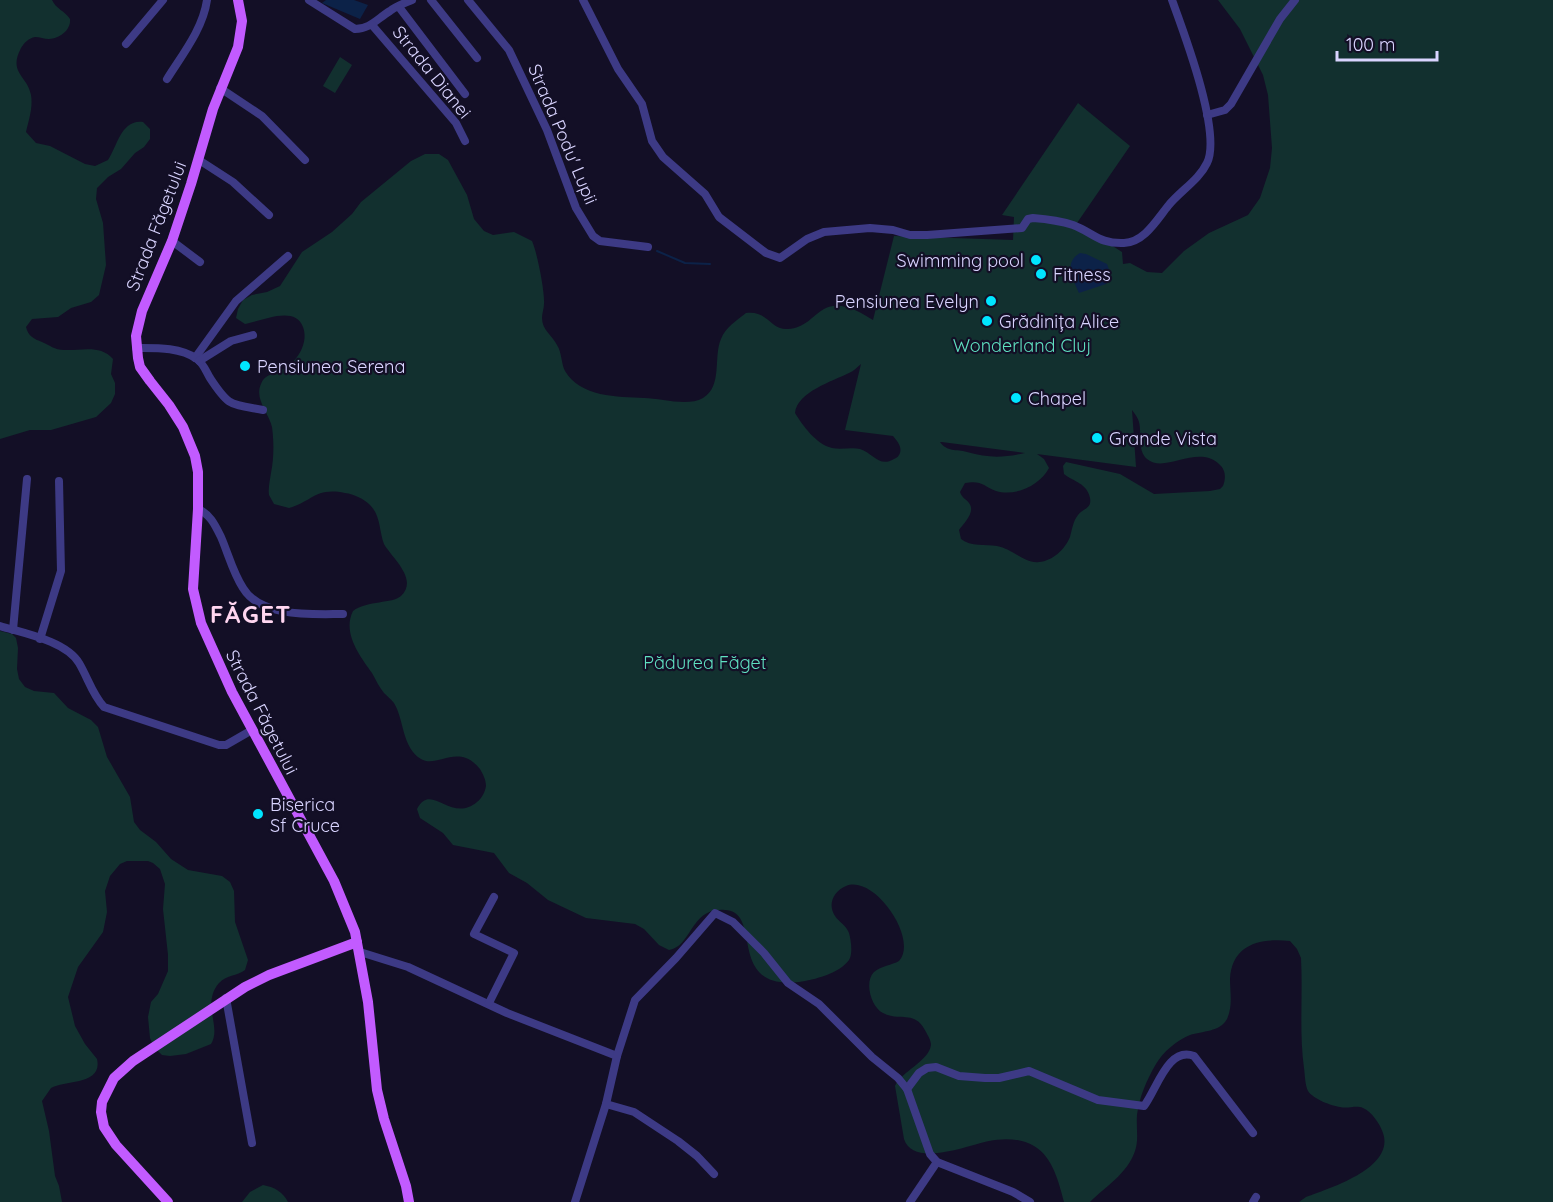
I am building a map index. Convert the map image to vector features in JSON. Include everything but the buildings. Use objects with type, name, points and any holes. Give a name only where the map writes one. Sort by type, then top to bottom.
[{"type":"main road","name":"Strada Făgetului","points":[[240,1],[242,21],[238,46],[220,88],[172,241],[142,311],[136,336],[136,348],[140,367],[169,405],[190,442],[198,472],[198,509],[192,579],[197,608],[209,643],[252,730],[334,881],[359,947],[368,1002],[377,1090],[406,1186],[408,1202]]},
{"type":"main road","points":[[168,1202],[108,1135],[101,1118],[102,1102],[109,1086],[123,1068],[226,998],[269,975],[359,947]]},
{"type":"street","points":[[126,44],[163,0]]},
{"type":"street","points":[[167,80],[199,26],[207,0]]},
{"type":"street","name":"Strada Dianei","points":[[309,0],[355,29],[363,29],[372,25],[392,9],[412,0]]},
{"type":"street","points":[[431,0],[477,58]]},
{"type":"street","name":"Strada Podu' Lupii","points":[[468,0],[509,50],[547,130],[576,208],[593,236],[600,241],[648,247]]},
{"type":"street","points":[[583,0],[618,69],[642,104],[652,141],[663,157],[705,194],[719,217],[766,253],[780,258],[807,239],[824,232],[870,228],[927,236],[1022,228],[1028,219],[1033,218],[1072,225],[1108,243],[1130,242],[1146,232],[1204,168],[1212,148],[1199,79],[1172,0]]},
{"type":"street","points":[[1207,116],[1225,110],[1232,104],[1280,19],[1295,0]]},
{"type":"street","name":"Strada Dianei","points":[[399,7],[465,94]]},
{"type":"street","name":"Strada Dianei","points":[[372,25],[456,123],[465,141]]},
{"type":"street","points":[[220,88],[262,116],[305,160]]},
{"type":"street","points":[[199,160],[233,182],[269,215]]},
{"type":"street","points":[[172,241],[200,262]]},
{"type":"street","points":[[197,359],[236,301],[288,256]]},
{"type":"street","points":[[197,359],[231,341],[254,335]]},
{"type":"street","points":[[136,348],[166,348],[197,359],[225,400],[237,406],[263,410]]},
{"type":"street","points":[[13,630],[27,479]]},
{"type":"street","points":[[40,639],[61,571],[59,481]]},
{"type":"street","points":[[198,509],[205,512],[216,526],[244,590],[251,597],[263,605],[299,615],[343,614]]},
{"type":"street","points":[[0,626],[62,646],[78,660],[95,697],[104,707],[219,745],[226,745],[252,730]]},
{"type":"street","points":[[489,1003],[514,953],[474,934],[494,897]]},
{"type":"street","points":[[575,1202],[606,1104],[616,1056],[634,1000],[676,958],[715,913],[733,922],[764,953],[788,983],[819,1004],[872,1057],[898,1078],[907,1089],[930,1154],[937,1162],[1013,1191],[1030,1202]]},
{"type":"street","points":[[359,947],[489,1003],[507,1013],[616,1056]]},
{"type":"street","points":[[226,998],[252,1143]]},
{"type":"street","points":[[907,1089],[919,1073],[927,1068],[936,1068],[959,1076],[985,1078],[999,1078],[1029,1071],[1098,1100],[1144,1106],[1171,1062],[1181,1054],[1187,1053],[1194,1056],[1253,1133]]},
{"type":"street","points":[[606,1104],[634,1112],[678,1141],[714,1174]]},
{"type":"street","points":[[910,1202],[937,1162]]},
{"type":"green space","points":[[0,0],[52,0],[70,19],[69,27],[61,35],[49,39],[31,38],[22,46],[18,56],[17,69],[31,95],[31,109],[26,132],[36,143],[50,146],[85,164],[95,166],[108,160],[125,129],[136,122],[143,122],[150,129],[150,139],[121,169],[97,188],[96,199],[103,223],[106,265],[99,295],[91,302],[71,308],[58,317],[32,319],[26,327],[28,333],[36,340],[55,348],[90,349],[108,354],[113,359],[111,374],[115,383],[115,394],[111,403],[96,417],[51,430],[30,430],[0,439]]},
{"type":"green space","name":"Pădurea Făget","points":[[1218,0],[1553,0],[1553,1202],[1299,1202],[1358,1175],[1379,1156],[1384,1145],[1380,1126],[1366,1110],[1360,1107],[1332,1105],[1318,1099],[1308,1091],[1302,1040],[1301,958],[1290,941],[1279,940],[1258,942],[1242,951],[1236,958],[1230,979],[1231,1004],[1224,1023],[1215,1029],[1180,1040],[1159,1060],[1147,1082],[1140,1102],[1135,1151],[1121,1173],[1090,1202],[1064,1202],[1051,1164],[1041,1151],[1023,1141],[994,1140],[956,1150],[930,1153],[918,1152],[909,1148],[904,1139],[895,1086],[926,1056],[931,1043],[922,1025],[917,1021],[883,1013],[872,1000],[869,988],[871,976],[877,970],[899,961],[904,951],[903,938],[898,924],[891,911],[880,899],[869,890],[857,885],[846,886],[838,891],[833,898],[832,907],[835,916],[849,933],[851,951],[849,960],[840,969],[819,978],[799,982],[776,981],[762,974],[753,963],[743,923],[736,914],[725,910],[713,911],[705,915],[683,942],[669,950],[659,945],[644,929],[635,924],[586,918],[548,900],[527,883],[509,873],[494,853],[453,845],[443,833],[420,818],[417,809],[429,799],[459,808],[468,807],[479,800],[484,793],[486,786],[483,775],[472,761],[464,757],[427,761],[415,754],[407,741],[394,703],[384,693],[358,652],[351,636],[350,619],[353,611],[366,605],[397,598],[406,589],[407,583],[402,568],[384,544],[374,509],[355,496],[335,492],[320,494],[289,508],[274,504],[269,495],[273,433],[259,390],[265,378],[288,366],[297,357],[303,345],[303,327],[299,320],[286,316],[245,324],[236,318],[238,309],[243,300],[252,295],[280,286],[302,252],[332,232],[352,214],[361,202],[411,161],[425,154],[439,154],[448,160],[467,195],[474,219],[484,231],[493,235],[514,232],[532,241],[543,291],[542,322],[559,348],[565,371],[572,380],[600,394],[682,402],[697,401],[709,393],[713,386],[719,346],[723,335],[735,321],[746,313],[759,314],[777,326],[788,329],[799,327],[824,309],[837,306],[850,308],[873,320],[894,236],[1013,240],[1014,217],[1002,215],[1078,103],[1130,146],[1077,223],[1122,252],[1123,264],[1130,263],[1147,272],[1162,273],[1184,251],[1209,233],[1248,215],[1260,198],[1270,168],[1272,148],[1268,95],[1263,75],[1240,29]],"holes":[[[861,364],[845,430],[893,436],[899,444],[900,454],[889,461],[880,461],[860,449],[835,449],[826,446],[810,434],[795,413],[797,406],[809,393],[851,372]],[[1132,410],[1139,422],[1142,451],[1147,459],[1154,463],[1201,457],[1210,459],[1223,469],[1225,480],[1220,489],[1210,491],[1154,494],[1120,474],[1066,462],[1063,466],[1064,474],[1086,489],[1090,502],[1076,517],[1070,537],[1054,557],[1034,562],[1003,548],[974,544],[961,539],[959,530],[969,517],[971,510],[971,506],[960,492],[965,483],[979,483],[1004,492],[1027,488],[1040,480],[1049,468],[1044,459],[1037,454],[1136,467]],[[940,442],[1025,453],[989,456],[946,447]]]},
{"type":"green space","points":[[340,57],[352,65],[335,93],[323,86]]},
{"type":"green space","points":[[0,631],[12,634],[16,638],[17,669],[19,679],[25,687],[34,691],[54,693],[68,708],[91,720],[98,727],[107,757],[130,797],[134,822],[140,830],[156,842],[171,859],[188,870],[222,876],[230,882],[234,891],[235,922],[248,960],[245,970],[222,980],[214,991],[211,1007],[214,1037],[211,1044],[186,1054],[162,1055],[154,1047],[150,1038],[148,1017],[151,1002],[158,994],[168,971],[163,909],[165,884],[160,869],[148,861],[127,861],[120,864],[110,876],[105,891],[107,912],[103,932],[78,967],[68,997],[75,1026],[97,1059],[97,1067],[89,1077],[51,1088],[42,1101],[55,1176],[62,1202],[0,1202]]},
{"type":"green space","points":[[263,1185],[278,1190],[288,1202],[242,1202],[250,1192]]},
{"type":"water","points":[[326,0],[354,0],[368,5],[360,19],[322,3]]},
{"type":"water","points":[[1080,253],[1107,264],[1111,275],[1106,284],[1079,293],[1072,277],[1071,266],[1075,257]]},
{"type":"waterway","points":[[657,251],[685,263],[710,264]]},
{"type":"place","name":"Swimming pool","points":[[1036,260]]},
{"type":"place","name":"Fitness","points":[[1041,274]]},
{"type":"place","name":"Pensiunea Evelyn","points":[[991,301]]},
{"type":"place","name":"Grădinița Alice","points":[[987,321]]},
{"type":"place","name":"Pensiunea Serena","points":[[245,366]]},
{"type":"place","name":"Chapel","points":[[1016,398]]},
{"type":"place","name":"Grande Vista","points":[[1097,438]]},
{"type":"place","name":"Biserica Sf Cruce","points":[[258,814]]},
{"type":"district","name":"FĂGET","points":[[251,614]]},
{"type":"park label","name":"Wonderland Cluj","points":[[1022,345]]}]
